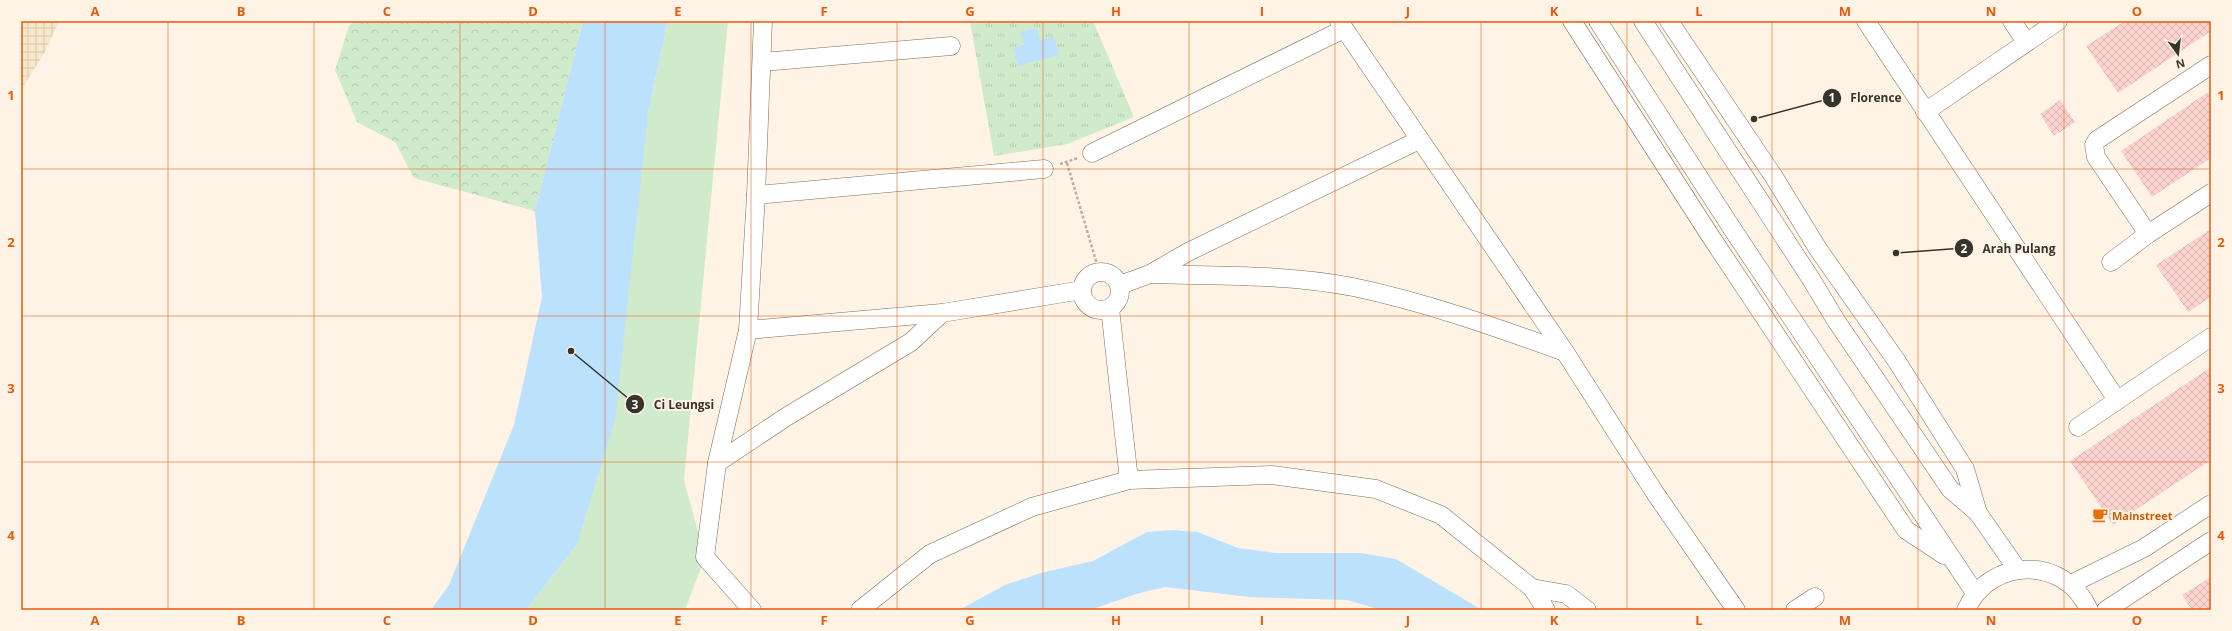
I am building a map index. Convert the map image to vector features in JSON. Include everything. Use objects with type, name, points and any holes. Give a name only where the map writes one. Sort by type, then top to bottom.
[{"type":"street","points":[[752,610],[705,557],[717,463],[748,330],[756,195],[763,21]]},
{"type":"street","points":[[1572,21],[1711,237],[1906,530],[1953,561]]},
{"type":"street","points":[[1598,21],[1737,237],[1975,593]]},
{"type":"street","points":[[1643,21],[1811,279],[1835,319],[1950,489],[1978,513],[2017,569]]},
{"type":"street","points":[[1669,21],[1774,177],[1818,249],[1896,360],[1965,469],[1978,513]]},
{"type":"street","points":[[1866,21],[2117,400]]},
{"type":"street","points":[[2012,21],[2026,42]]},
{"type":"street","points":[[1925,112],[2058,21]]},
{"type":"street","points":[[1092,153],[1342,25],[1565,352],[1655,493],[1736,610]]},
{"type":"street","points":[[762,62],[951,46]]},
{"type":"street","points":[[2148,234],[2096,157],[2094,145],[2097,140],[2211,65]]},
{"type":"street","points":[[1120,285],[1150,274],[1188,252],[1420,140]]},
{"type":"street","points":[[756,195],[1044,169]]},
{"type":"street","points":[[2111,262],[2148,234],[2211,193]]},
{"type":"street","points":[[1811,279],[1818,249]]},
{"type":"street","points":[[1099,272],[1112,274],[1120,285],[1119,299],[1110,308],[1097,310],[1086,302],[1082,290],[1087,278],[1099,272]]},
{"type":"street","points":[[1150,274],[1277,279],[1352,287],[1457,315],[1565,352]]},
{"type":"street","points":[[748,330],[942,314],[1082,290]]},
{"type":"street","points":[[1110,308],[1129,480]]},
{"type":"street","points":[[717,463],[786,417],[911,342],[942,314]]},
{"type":"street","points":[[2078,426],[2211,337]]},
{"type":"street","points":[[860,610],[930,554],[1032,507],[1129,480],[1272,475],[1376,489],[1441,515],[1532,588],[1546,610]]},
{"type":"street","points":[[2071,584],[2144,548],[2211,504]]},
{"type":"street","points":[[2106,610],[2211,541]]},
{"type":"street","points":[[1966,610],[1975,593],[1995,578],[2017,569],[2040,570],[2071,584],[2089,610]]},
{"type":"street","points":[[1532,588],[1566,594],[1587,610]]},
{"type":"street","points":[[1795,610],[1815,597]]},
{"type":"path","points":[[1044,169],[1067,163],[1092,153]]},
{"type":"path","points":[[1067,163],[1099,272]]},
{"type":"shaded area","points":[[21,21],[59,21],[45,52],[21,90]]},
{"type":"green space","points":[[354,21],[583,21],[535,211],[414,178],[395,142],[357,122],[335,70],[349,26]]},
{"type":"green space","points":[[668,21],[728,21],[684,480],[705,557],[685,610],[526,610],[577,544],[648,112]]},
{"type":"green space","points":[[970,21],[1093,21],[1134,117],[1067,144],[994,156]]},
{"type":"water","points":[[583,21],[668,21],[648,112],[615,420],[577,544],[526,610],[431,610],[449,585],[514,425],[542,297],[535,211]]},
{"type":"water","points":[[1037,28],[1040,40],[1054,37],[1059,55],[1018,66],[1013,48],[1024,45],[1021,32]]},
{"type":"water","points":[[1174,530],[1197,532],[1238,548],[1275,553],[1360,553],[1396,559],[1482,610],[1381,610],[1347,600],[1249,597],[1165,587],[1136,594],[1090,610],[959,610],[1005,585],[1041,573],[1093,561],[1147,532]]},
{"type":"building","points":[[2125,21],[2211,21],[2211,31],[2118,93],[2086,46]]},
{"type":"building","points":[[2211,90],[2211,158],[2152,197],[2121,151]]},
{"type":"building","points":[[2060,100],[2075,122],[2054,136],[2040,114]]},
{"type":"building","points":[[2211,229],[2211,297],[2188,312],[2156,265]]},
{"type":"building","points":[[2211,367],[2211,460],[2113,525],[2070,461]]},
{"type":"building","points":[[2211,577],[2211,610],[2192,610],[2182,595]]},
{"type":"place","name":"Florence","points":[[1754,119]]},
{"type":"place","name":"Arah Pulang","points":[[1896,253]]},
{"type":"place","name":"Ci Leungsi","points":[[571,351]]},
{"type":"place","name":"Mainstreet","points":[[2100,515]]}]
